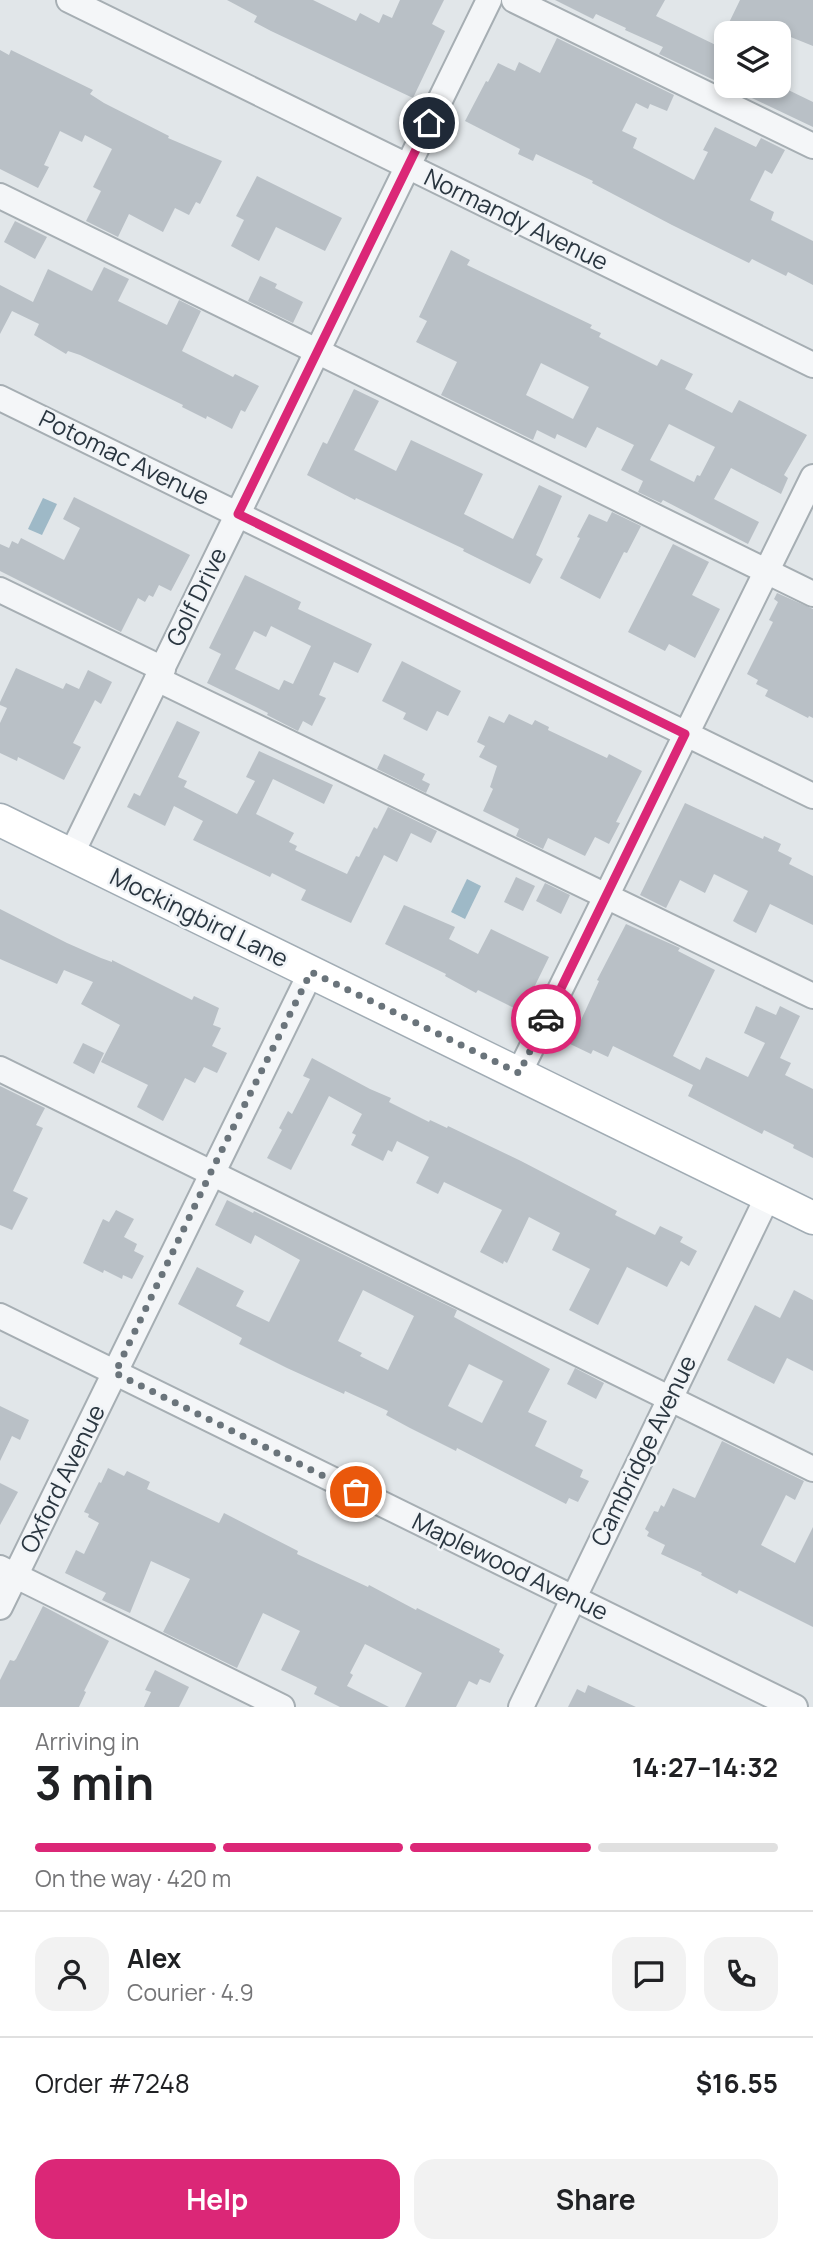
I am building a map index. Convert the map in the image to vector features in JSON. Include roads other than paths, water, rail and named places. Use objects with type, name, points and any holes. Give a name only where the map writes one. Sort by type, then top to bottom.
[{"type":"main road","name":"Mockingbird Lane","points":[[0,820],[813,1218]]},
{"type":"street","name":"Normandy Avenue","points":[[69,0],[813,365]]},
{"type":"street","name":"Golf Drive","points":[[71,855],[489,0]]},
{"type":"street","points":[[514,0],[813,146]]},
{"type":"street","points":[[0,196],[813,594]]},
{"type":"street","name":"Potomac Avenue","points":[[0,398],[813,796]]},
{"type":"street","points":[[519,1073],[813,477]]},
{"type":"street","points":[[0,590],[160,674],[813,996]]},
{"type":"street","name":"Oxford Avenue","points":[[0,1607],[8,1572],[115,1373],[311,972]]},
{"type":"street","points":[[0,1069],[813,1469]]},
{"type":"street","name":"Cambridge Avenue","points":[[521,1707],[768,1196]]},
{"type":"street","name":"Maplewood Avenue","points":[[0,1316],[795,1707]]},
{"type":"street","points":[[8,1572],[282,1707]]},
{"type":"water","points":[[43,498],[57,504],[42,535],[28,529]]},
{"type":"water","points":[[467,879],[481,886],[465,919],[451,912]]}]
